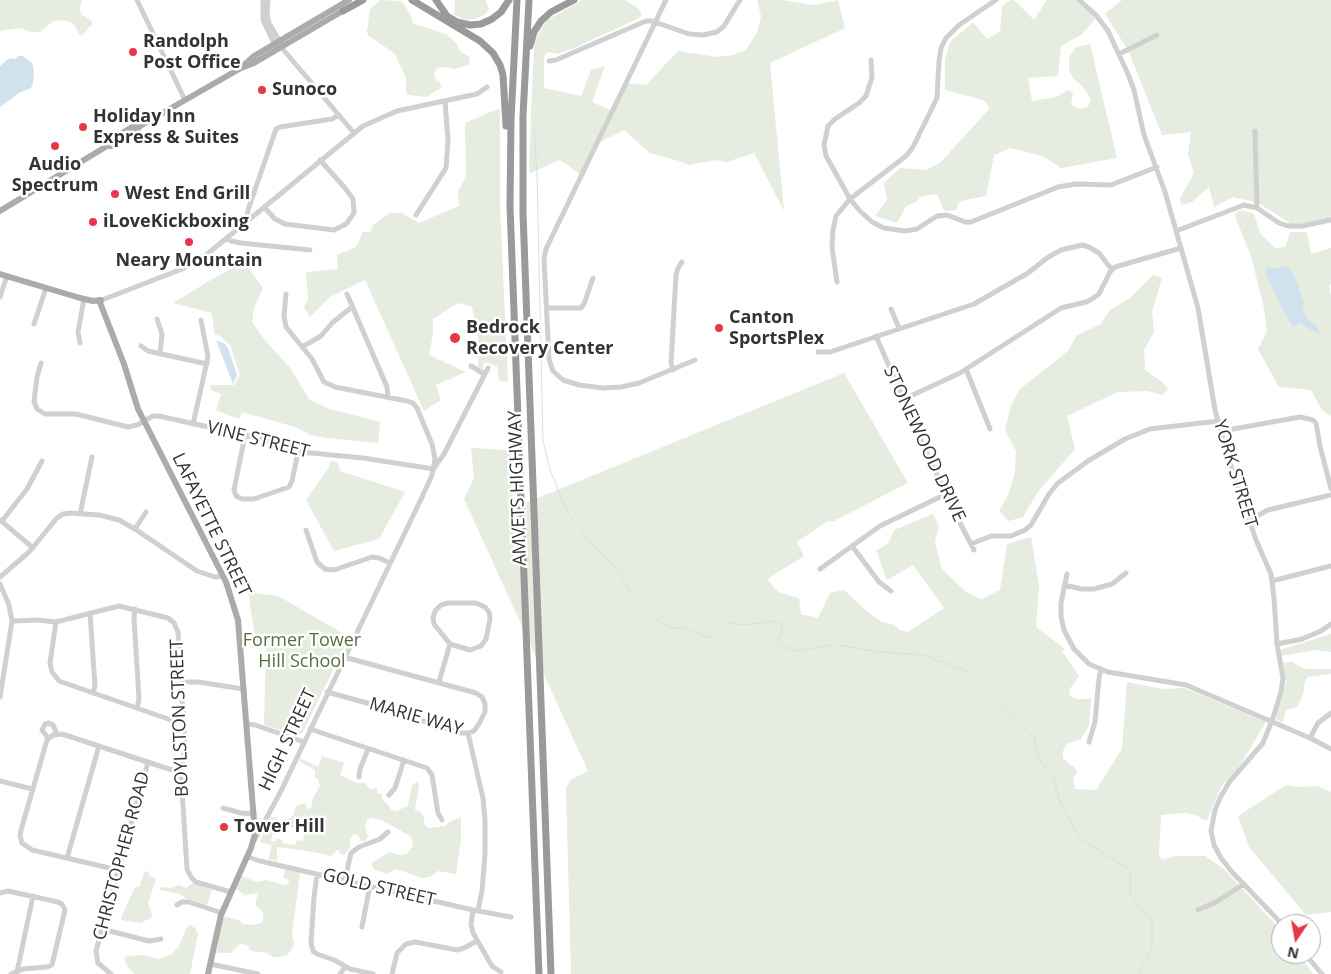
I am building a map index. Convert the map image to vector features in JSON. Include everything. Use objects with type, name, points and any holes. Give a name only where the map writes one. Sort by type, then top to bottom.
[{"type":"highway","points":[[343,10],[361,0]]},
{"type":"highway","points":[[412,0],[484,44],[497,58],[504,81],[510,184]]},
{"type":"highway","points":[[436,0],[447,16],[457,22],[470,25],[492,20],[509,0]]},
{"type":"highway","name":"AMVETS HIGHWAY","points":[[517,0],[510,184],[539,974]]},
{"type":"highway","name":"AMVETS HIGHWAY","points":[[529,0],[524,98],[522,213],[551,974]]},
{"type":"highway","points":[[524,98],[530,48],[534,32],[547,16],[574,0]]},
{"type":"main road","points":[[0,211],[107,146],[113,146],[135,132],[140,126],[241,68],[249,66],[278,44],[349,0]]},
{"type":"main road","points":[[278,44],[343,10]]},
{"type":"main road","points":[[3,275],[84,299],[100,300]]},
{"type":"main road","name":"LAFAYETTE STREET","points":[[100,300],[124,364],[137,406],[223,576],[232,598],[238,620],[255,822],[253,844]]},
{"type":"main road","name":"HIGH STREET","points":[[208,974],[222,912],[253,844]]},
{"type":"street","points":[[137,0],[185,100]]},
{"type":"street","points":[[263,0],[263,20],[268,33],[354,133]]},
{"type":"street","points":[[268,0],[268,19],[278,44]]},
{"type":"street","points":[[666,0],[546,249],[544,259],[551,367],[557,376],[565,381],[579,386],[599,388],[632,385],[696,360]]},
{"type":"street","points":[[549,62],[641,22],[656,22],[686,33],[703,35],[717,32],[724,26],[740,0]]},
{"type":"street","points":[[837,282],[832,247],[836,216],[850,198],[906,156],[913,147],[937,98],[939,61],[941,48],[946,38],[959,25],[996,0]]},
{"type":"street","name":"YORK STREET","points":[[1079,0],[1104,25],[1134,90],[1144,135],[1165,192],[1198,308],[1215,410],[1227,454],[1272,581],[1277,644],[1283,678],[1280,698],[1272,722],[1258,750],[1230,781],[1221,796],[1211,824],[1211,836],[1221,858],[1272,914]]},
{"type":"street","points":[[1119,54],[1157,35]]},
{"type":"street","points":[[871,60],[872,77],[866,96],[860,103],[835,119],[828,126],[824,145],[826,156],[850,198],[872,222],[884,228],[905,232],[917,229],[937,216],[947,215],[965,222],[971,222],[1058,187],[1076,184],[1111,185],[1156,167]]},
{"type":"street","points":[[100,300],[188,266],[206,255],[364,126],[386,115],[404,109],[479,93],[487,87]]},
{"type":"street","points":[[416,215],[443,175],[446,166],[448,140],[445,101]]},
{"type":"street","points":[[249,220],[247,216],[248,210],[276,129],[331,120],[339,115]]},
{"type":"street","points":[[1255,131],[1257,208]]},
{"type":"street","points":[[264,207],[275,219],[287,225],[334,230],[346,224],[354,212],[353,199],[320,160]]},
{"type":"street","points":[[1176,231],[1247,205],[1257,208],[1288,226],[1302,226],[1331,220]]},
{"type":"street","points":[[227,239],[241,243],[310,250]]},
{"type":"street","points":[[818,352],[830,352],[981,300],[1028,273],[1054,253],[1070,247],[1090,247],[1099,253],[1112,270]]},
{"type":"street","points":[[904,399],[966,369],[1061,308],[1086,302],[1099,294],[1112,270],[1125,263],[1181,248]]},
{"type":"street","points":[[672,370],[676,278],[678,268],[682,262]]},
{"type":"street","points":[[0,297],[3,275]]},
{"type":"street","points":[[547,308],[581,308],[593,278]]},
{"type":"street","points":[[34,324],[46,288]]},
{"type":"street","points":[[286,294],[284,316],[286,327],[314,362],[323,380],[328,385],[409,401],[416,406],[434,450],[434,469]]},
{"type":"street","points":[[347,294],[387,387],[388,397]]},
{"type":"street","points":[[80,343],[78,330],[84,299]]},
{"type":"street","points":[[302,347],[320,338],[332,323],[352,307]]},
{"type":"street","points":[[891,310],[899,328]]},
{"type":"street","points":[[157,319],[162,334],[160,354]]},
{"type":"street","points":[[193,424],[207,364],[207,350],[201,320]]},
{"type":"street","name":"STONEWOOD DRIVE","points":[[876,336],[946,494],[973,547],[991,536],[1011,536],[1028,527],[1048,494],[1058,483],[1088,461],[1125,439],[1150,429],[1219,421]]},
{"type":"street","points":[[141,346],[148,351],[207,364]]},
{"type":"street","name":"VINE STREET","points":[[41,363],[34,399],[36,408],[43,414],[76,414],[128,427],[156,416],[245,435],[298,452],[363,458],[434,469]]},
{"type":"street","points":[[471,366],[484,374]]},
{"type":"street","name":"HIGH STREET","points":[[253,844],[265,823],[431,479],[434,469],[446,450],[488,368]]},
{"type":"street","points":[[966,369],[990,430]]},
{"type":"street","points":[[1222,431],[1300,417],[1313,420],[1316,423],[1321,452],[1331,489]]},
{"type":"street","points":[[245,435],[234,490],[236,496],[245,499],[254,500],[289,487],[292,483],[298,452]]},
{"type":"street","points":[[80,514],[92,457]]},
{"type":"street","points":[[33,548],[1,521],[27,489],[42,460]]},
{"type":"street","points":[[820,569],[892,519],[946,494]]},
{"type":"street","points":[[1249,520],[1268,510],[1331,495]]},
{"type":"street","points":[[135,528],[146,512]]},
{"type":"street","points":[[0,577],[33,548],[57,518],[66,514],[108,516],[119,520],[135,528],[197,571],[215,577],[223,576]]},
{"type":"street","points":[[306,530],[317,562],[325,569],[334,570],[372,557],[390,563]]},
{"type":"street","points":[[852,546],[879,582],[891,591]]},
{"type":"street","points":[[1272,581],[1331,566]]},
{"type":"street","points":[[1064,585],[1082,589],[1102,587],[1119,579],[1126,573]]},
{"type":"street","points":[[1067,574],[1061,617],[1068,639],[1081,658],[1089,664],[1101,670],[1186,685],[1310,738],[1331,749]]},
{"type":"street","points":[[0,584],[10,608],[12,621],[0,697]]},
{"type":"street","points":[[446,603],[476,603],[487,608],[490,615],[490,623],[486,639],[481,646],[470,650],[450,644],[434,624],[433,615],[437,608],[446,603]]},
{"type":"street","name":"BOYLSTON STREET","points":[[12,621],[37,620],[56,622],[119,606],[168,618],[176,625],[183,722],[184,750],[181,771],[187,871],[196,882],[231,892]]},
{"type":"street","points":[[135,609],[139,699],[137,708]]},
{"type":"street","points":[[90,613],[94,693]]},
{"type":"street","points":[[56,622],[50,660],[52,672],[63,683],[183,722]]},
{"type":"street","points":[[1277,644],[1312,635],[1331,624]]},
{"type":"street","points":[[439,682],[450,644]]},
{"type":"street","name":"MARIE WAY","points":[[328,692],[459,733],[468,733],[476,729],[486,708],[484,701],[474,692],[344,656]]},
{"type":"street","points":[[1089,742],[1095,722],[1101,670]]},
{"type":"street","points":[[181,682],[201,682],[243,689]]},
{"type":"street","points":[[1310,738],[1318,723],[1331,713]]},
{"type":"street","points":[[48,738],[42,731],[45,724],[53,724],[57,734]]},
{"type":"street","points":[[246,724],[304,742]]},
{"type":"street","points":[[310,729],[425,767],[430,771],[438,813],[442,820]]},
{"type":"street","points":[[468,733],[483,798],[486,820],[482,894],[475,910],[472,926],[490,964],[501,972]]},
{"type":"street","points":[[118,870],[30,850],[22,843],[20,832],[48,738],[57,734],[64,734],[172,770],[181,771]]},
{"type":"street","points":[[68,858],[98,746]]},
{"type":"street","points":[[359,777],[368,749]]},
{"type":"street","points":[[390,795],[404,760]]},
{"type":"street","name":"CHRISTOPHER ROAD","points":[[111,974],[101,966],[96,957],[96,951],[148,762]]},
{"type":"street","points":[[0,781],[32,789]]},
{"type":"street","points":[[223,808],[254,814]]},
{"type":"street","points":[[255,822],[265,823]]},
{"type":"street","points":[[345,879],[351,853],[359,847],[382,838],[388,832]]},
{"type":"street","name":"GOLD STREET","points":[[248,857],[511,917]]},
{"type":"street","points":[[317,874],[312,949],[316,954],[334,960],[346,967],[373,974]]},
{"type":"street","points":[[1198,910],[1216,902],[1244,884]]},
{"type":"street","points":[[362,927],[370,885]]},
{"type":"street","points":[[0,893],[8,891],[33,896],[61,903],[65,908],[52,965],[47,968],[26,969],[11,974]]},
{"type":"street","points":[[17,973],[33,896]]},
{"type":"street","points":[[176,905],[187,901],[222,912]]},
{"type":"street","points":[[102,929],[147,940],[154,941],[160,939]]},
{"type":"street","points":[[392,974],[397,953],[406,944],[417,943],[456,950],[464,948],[477,940]]},
{"type":"street","points":[[210,964],[258,974]]},
{"type":"street","points":[[1314,964],[1322,974]]},
{"type":"street","points":[[340,974],[346,967]]},
{"type":"green space","points":[[0,0],[82,0],[81,14],[92,21],[92,25],[82,36],[79,35],[72,23],[61,20],[52,22],[40,32],[31,32],[20,28],[0,31]]},
{"type":"green space","points":[[380,0],[400,1],[411,16],[412,22],[446,34],[456,43],[461,52],[470,57],[468,65],[454,69],[446,67],[437,68],[434,74],[436,80],[440,82],[441,88],[426,97],[408,95],[406,91],[406,78],[395,54],[368,35],[367,32],[370,9]]},
{"type":"green space","points":[[455,0],[485,0],[489,9],[486,14],[478,18],[469,20],[461,18],[454,15]]},
{"type":"green space","points":[[582,0],[625,0],[638,8],[642,15],[574,48],[558,54],[549,52],[545,54],[544,88],[581,96],[591,70],[605,66],[592,102],[612,111],[626,83],[646,85],[678,51],[717,57],[733,55],[746,50],[757,33],[761,16],[757,0],[781,0],[814,5],[838,0],[845,28],[770,63],[784,211],[754,153],[727,162],[715,160],[689,165],[650,153],[624,130],[596,144],[581,175],[560,160],[530,173],[535,41],[546,21]]},
{"type":"green space","points":[[1014,0],[1034,20],[1047,0],[1079,0],[1097,17],[1081,35],[1061,46],[1058,76],[1028,78],[1032,101],[1056,97],[1068,90],[1073,93],[1071,105],[1080,109],[1088,107],[1091,99],[1069,71],[1069,57],[1076,47],[1090,44],[1117,158],[1061,168],[1043,156],[1010,148],[994,155],[986,196],[960,201],[956,210],[944,211],[937,194],[919,197],[918,201],[906,206],[897,223],[875,216],[887,200],[884,183],[900,168],[925,170],[940,163],[990,108],[983,100],[945,90],[945,60],[950,42],[973,22],[987,39],[1000,31],[1002,6]]},
{"type":"green space","points":[[1122,0],[1331,0],[1331,221],[1289,224],[1289,222],[1258,203],[1233,197],[1214,207],[1209,187],[1192,202],[1181,205],[1180,198],[1194,173],[1188,154],[1191,132],[1162,135],[1128,50],[1105,14]]},
{"type":"green space","points":[[500,108],[500,206],[508,382],[499,381],[497,366],[484,362],[483,370],[478,367],[479,343],[472,307],[458,303],[433,319],[433,333],[429,355],[466,372],[436,385],[441,400],[424,411],[365,280],[330,297],[310,317],[304,307],[308,299],[306,272],[338,269],[337,255],[356,247],[363,232],[370,232],[373,225],[389,213],[402,213],[419,223],[459,206],[458,191],[466,177],[465,123]]},
{"type":"green space","points":[[1241,210],[1254,214],[1260,233],[1275,248],[1285,247],[1290,232],[1307,232],[1311,254],[1331,248],[1331,284],[1329,286],[1331,295],[1331,416],[1322,410],[1311,390],[1279,387],[1258,349],[1267,331],[1264,308],[1251,256],[1234,214]]},
{"type":"green space","points":[[244,262],[263,288],[254,308],[252,322],[264,339],[290,368],[310,400],[330,409],[380,422],[378,443],[310,435],[295,427],[242,412],[239,419],[216,410],[221,394],[211,390],[210,385],[234,385],[240,375],[230,345],[220,336],[214,334],[212,313],[173,303]]},
{"type":"green space","points":[[1153,275],[1162,278],[1152,312],[1154,332],[1144,350],[1145,370],[1161,381],[1168,389],[1162,395],[1148,391],[1118,392],[1067,416],[1075,449],[1037,493],[1023,517],[1009,521],[999,511],[1009,493],[1015,472],[1016,451],[1005,430],[1011,405],[1020,389],[1068,351],[1077,335],[1101,324],[1110,310],[1130,298]]},
{"type":"green space","points":[[844,373],[908,483],[834,521],[828,521],[797,542],[804,556],[767,579],[778,592],[799,598],[801,614],[818,618],[830,593],[844,590],[880,621],[908,632],[944,608],[913,565],[887,580],[876,550],[888,544],[894,530],[933,514],[939,526],[935,542],[942,569],[966,592],[981,599],[1000,590],[1007,544],[1031,537],[1039,585],[1036,627],[1065,649],[1062,651],[1079,676],[1069,690],[1070,696],[1076,699],[1091,699],[1089,726],[1081,739],[1067,744],[1063,751],[1063,758],[1077,770],[1073,777],[1075,789],[1096,790],[1122,749],[1127,682],[1163,689],[1184,688],[1266,722],[1240,765],[1221,787],[1207,820],[1196,815],[1184,813],[1161,815],[1159,855],[1162,860],[1176,856],[1205,856],[1224,869],[1271,919],[1271,964],[1306,964],[1313,974],[571,974],[566,788],[571,780],[588,771],[464,499],[474,478],[471,448],[510,450],[513,508]]},
{"type":"green space","points":[[330,461],[337,462],[340,471],[405,492],[379,539],[334,551],[306,500],[329,467]]},
{"type":"green space","name":"Former Tower Hill School","points":[[248,592],[278,596],[349,637],[303,732],[299,735],[264,725],[266,645],[256,643]]},
{"type":"green space","points":[[1331,634],[1331,652],[1317,650],[1281,656],[1283,649]]},
{"type":"green space","points":[[1292,662],[1305,669],[1331,669],[1331,674],[1308,677],[1305,680],[1303,695],[1297,707],[1286,710],[1283,723],[1276,718],[1286,683],[1283,663]]},
{"type":"green space","points":[[322,756],[344,763],[340,775],[357,783],[365,783],[370,789],[377,788],[377,793],[381,794],[383,801],[388,804],[391,810],[396,811],[408,806],[412,785],[417,782],[419,784],[415,810],[419,811],[424,817],[424,824],[428,828],[445,826],[449,822],[461,817],[461,840],[456,874],[438,871],[430,877],[422,878],[396,869],[387,874],[375,870],[372,863],[389,852],[400,855],[407,854],[413,842],[410,836],[398,829],[379,819],[371,818],[367,820],[365,826],[368,837],[365,841],[361,841],[358,835],[353,834],[350,839],[350,848],[344,855],[340,854],[337,850],[331,856],[277,847],[277,861],[268,859],[272,845],[260,842],[271,816],[283,821],[294,814],[295,807],[305,803],[308,810],[312,806],[312,800],[320,786],[318,779],[315,777],[315,770],[299,761],[300,758],[318,767]],"holes":[[[280,825],[305,830],[303,841],[297,840],[295,845],[283,843],[281,839],[277,839],[274,842],[271,841],[272,834],[277,835]]]},
{"type":"green space","points":[[1286,785],[1298,787],[1317,786],[1331,792],[1331,912],[1305,914],[1249,847],[1238,816]]},
{"type":"green space","points":[[285,869],[300,873],[292,934],[294,943],[288,954],[281,957],[273,957],[267,953],[251,951],[248,946],[243,944],[238,945],[231,953],[217,953],[224,916],[240,921],[243,924],[254,925],[263,922],[263,912],[255,905],[258,893],[245,895],[236,889],[242,876],[257,882],[266,880],[284,885],[288,884],[289,880],[283,878]]},
{"type":"green space","points":[[145,871],[156,879],[148,903],[152,914],[151,918],[140,923],[122,920],[121,918],[135,887],[139,887]]},
{"type":"green space","points":[[193,883],[212,890],[207,905],[185,898],[180,894],[160,890],[160,887],[171,888],[179,885],[186,888]]},
{"type":"green space","points":[[189,925],[195,928],[198,934],[190,974],[135,974],[127,966],[124,958],[127,956],[143,955],[159,959],[172,954],[179,946]]},
{"type":"water","points":[[18,56],[23,56],[32,63],[34,70],[33,83],[31,88],[19,93],[0,107],[0,66],[7,60],[15,59]]},
{"type":"water","points":[[1283,266],[1290,269],[1297,282],[1305,314],[1310,322],[1316,324],[1321,336],[1300,323],[1293,327],[1280,304],[1266,274],[1266,267],[1276,268]]},
{"type":"water","points":[[216,340],[225,344],[228,348],[237,375],[233,384]]},
{"type":"waterway","points":[[534,127],[537,173],[543,441],[550,470],[567,512],[589,540],[620,573],[633,596],[649,614],[670,628],[683,628],[710,638],[727,622],[743,625],[776,621],[782,625],[782,633],[778,640],[780,644],[794,651],[832,645]]},
{"type":"waterway","points":[[838,645],[879,652],[923,655],[970,672],[1034,737],[1039,759],[1053,778],[1061,804],[1081,839],[1130,870],[1130,894],[1152,922],[1152,947],[1138,974]]},
{"type":"place","name":"Randolph Post Office","points":[[133,52]]},
{"type":"place","name":"Sunoco","points":[[262,90]]},
{"type":"place","name":"Holiday Inn Express & Suites","points":[[83,127]]},
{"type":"place","name":"Audio Spectrum","points":[[55,146]]},
{"type":"place","name":"West End Grill","points":[[115,194]]},
{"type":"place","name":"iLoveKickboxing","points":[[93,222]]},
{"type":"place","name":"Neary Mountain","points":[[189,242]]},
{"type":"place","name":"Canton SportsPlex","points":[[719,328]]},
{"type":"place","name":"Bedrock Recovery Center","points":[[455,338]]},
{"type":"place","name":"Tower Hill","points":[[224,827]]}]
